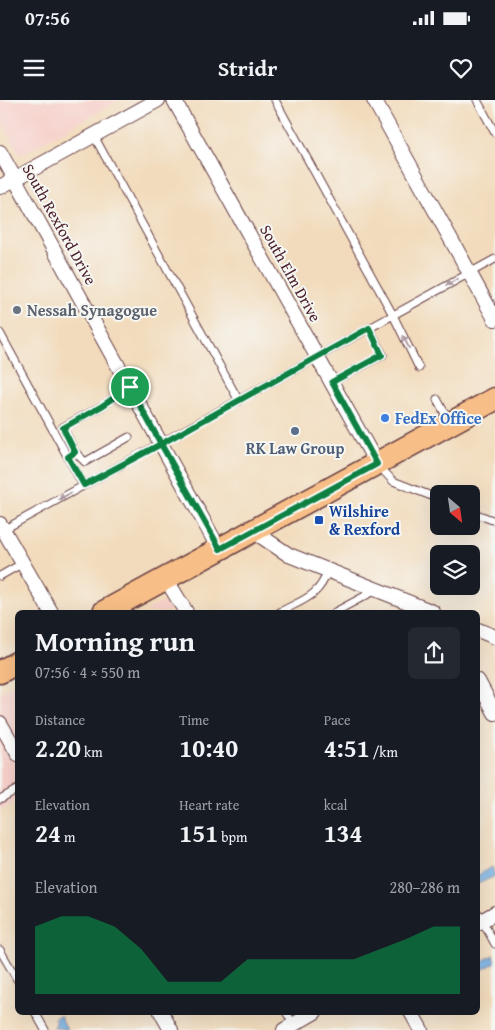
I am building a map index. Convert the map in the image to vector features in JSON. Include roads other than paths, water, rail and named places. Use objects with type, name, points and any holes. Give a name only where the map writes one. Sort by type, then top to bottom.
[{"type":"main road","points":[[108,610],[495,399]]},
{"type":"main road","points":[[0,672],[15,664]]},
{"type":"street","points":[[0,187],[158,100]]},
{"type":"street","name":"South Elm Drive","points":[[174,100],[377,464]]},
{"type":"street","points":[[374,100],[495,319]]},
{"type":"street","name":"South Rexford Drive","points":[[0,152],[220,549]]},
{"type":"street","points":[[1,528],[51,610]]},
{"type":"street","points":[[253,531],[289,555],[428,610]]},
{"type":"street","points":[[166,579],[185,610]]},
{"type":"street","points":[[480,631],[495,637]]},
{"type":"street","points":[[480,685],[495,714]]},
{"type":"street","points":[[0,723],[15,749]]},
{"type":"street","points":[[480,919],[495,913]]},
{"type":"street","points":[[163,1015],[171,1030]]},
{"type":"street","points":[[290,1024],[309,1015]]},
{"type":"street","points":[[413,1015],[421,1030]]},
{"type":"lane","points":[[275,100],[393,315],[419,368]]},
{"type":"lane","points":[[477,100],[495,134]]},
{"type":"lane","points":[[94,136],[239,401]]},
{"type":"lane","points":[[1,528],[161,444],[495,259]]},
{"type":"lane","points":[[332,382],[382,355],[369,328]]},
{"type":"lane","points":[[0,333],[84,485]]},
{"type":"lane","points":[[129,438],[86,462],[75,452],[63,428],[102,406],[130,387]]},
{"type":"lane","points":[[437,399],[451,423]]},
{"type":"lane","points":[[68,457],[75,452]]},
{"type":"lane","points":[[377,464],[393,481],[430,495]]},
{"type":"lane","points":[[480,515],[495,521]]},
{"type":"lane","points":[[0,576],[23,563]]},
{"type":"lane","points":[[284,610],[318,591],[323,585],[328,570]]},
{"type":"lane","points":[[339,610],[377,589]]},
{"type":"lane","points":[[0,799],[15,791]]},
{"type":"lane","points":[[480,921],[495,944]]},
{"type":"lane","points":[[0,950],[15,976]]},
{"type":"lane","points":[[37,1015],[45,1030]]},
{"type":"water","points":[[492,867],[495,876],[480,883],[480,874]]},
{"type":"water","points":[[493,955],[495,963],[480,971],[480,962]]},
{"type":"water","points":[[60,1015],[67,1030],[54,1027],[56,1023],[54,1018]]},
{"type":"place","name":"Nessah Synagogue","points":[[17,310]]},
{"type":"place","name":"FedEx Office","points":[[385,418]]},
{"type":"place","name":"RK Law Group","points":[[295,431]]},
{"type":"place","name":"Wilshire & Rexford","points":[[319,520]]}]
